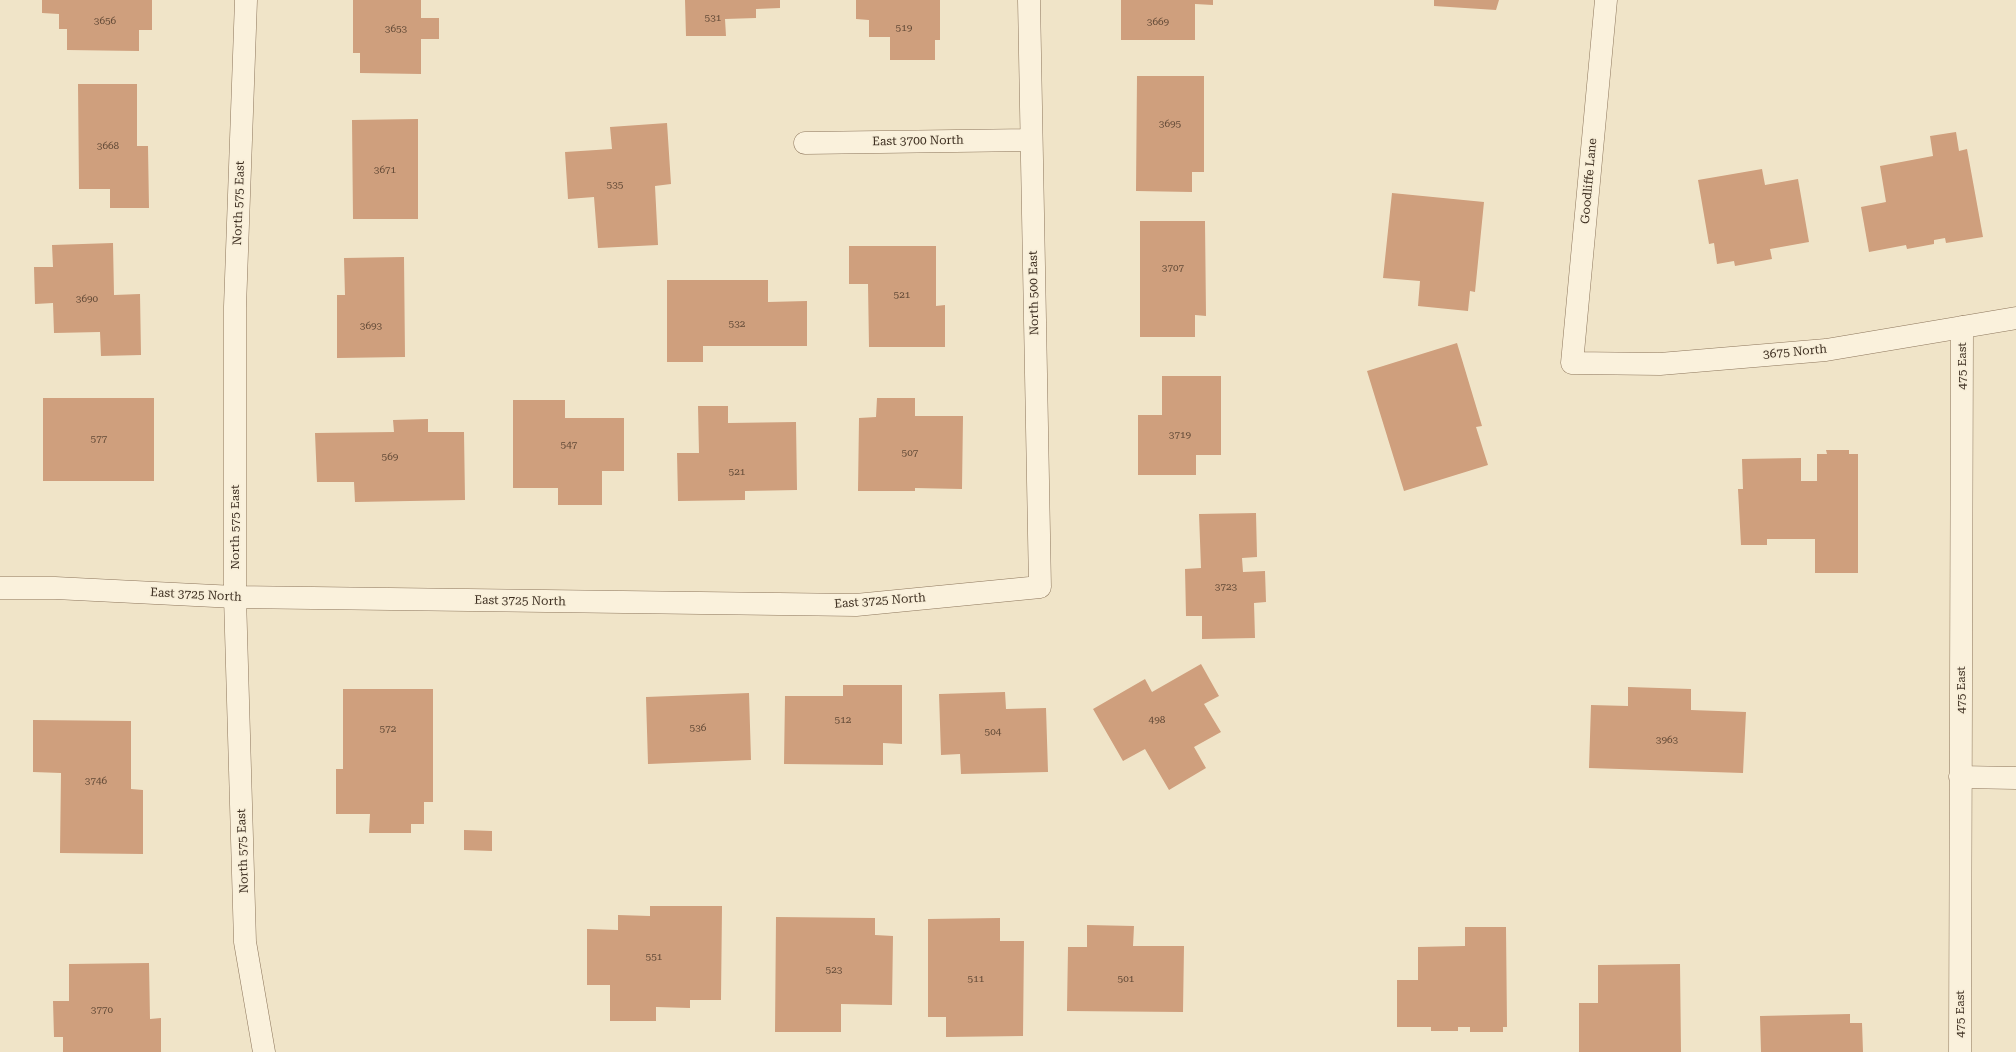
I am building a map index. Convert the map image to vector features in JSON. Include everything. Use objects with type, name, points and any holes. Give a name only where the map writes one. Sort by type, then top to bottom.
[{"type":"street","name":"North 575 East","points":[[246,0],[235,307],[235,598],[245,942],[264,1052]]},
{"type":"street","name":"North 500 East","points":[[1029,0],[1030,140],[1040,587]]},
{"type":"street","name":"Goodliffe Lane","points":[[1572,363],[1606,0]]},
{"type":"street","name":"East 3700 North","points":[[805,143],[1030,140]]},
{"type":"street","name":"3675 North","points":[[1572,363],[1660,364],[1826,350],[2016,318]]},
{"type":"street","name":"475 East","points":[[1960,1052],[1962,327]]},
{"type":"street","name":"East 3725 North","points":[[0,588],[55,588],[235,598],[856,605],[1040,587]]},
{"type":"street","points":[[1960,778],[2016,778]]},
{"type":"building","points":[[42,0],[152,0],[152,30],[139,30],[139,51],[67,50],[67,29],[59,29],[59,14],[42,13]]},
{"type":"building","points":[[353,0],[421,0],[421,18],[439,18],[439,39],[421,39],[421,74],[360,73],[360,53],[353,53]]},
{"type":"building","points":[[685,0],[780,0],[780,8],[756,9],[756,18],[725,19],[726,36],[686,36]]},
{"type":"building","points":[[856,0],[940,0],[940,40],[935,40],[935,60],[890,60],[890,37],[869,37],[869,20],[856,19]]},
{"type":"building","points":[[1121,0],[1213,0],[1213,5],[1195,4],[1195,40],[1121,40]]},
{"type":"building","points":[[1434,0],[1499,0],[1496,10],[1434,6]]},
{"type":"building","points":[[1137,76],[1204,76],[1204,172],[1192,172],[1192,192],[1136,191]]},
{"type":"building","points":[[78,84],[137,84],[137,146],[148,146],[149,208],[110,208],[110,189],[79,189]]},
{"type":"building","points":[[418,119],[418,219],[353,219],[352,120]]},
{"type":"building","points":[[667,123],[671,184],[655,186],[658,245],[598,248],[594,197],[568,199],[565,152],[612,149],[610,127]]},
{"type":"building","points":[[1956,132],[1959,151],[1967,149],[1983,237],[1946,243],[1945,238],[1934,240],[1934,244],[1907,249],[1906,245],[1869,252],[1861,207],[1886,202],[1880,166],[1933,156],[1930,136]]},
{"type":"building","points":[[1762,169],[1765,185],[1798,179],[1809,242],[1770,249],[1772,259],[1735,266],[1734,261],[1717,264],[1714,243],[1709,244],[1698,180]]},
{"type":"building","points":[[1392,193],[1484,202],[1475,292],[1470,291],[1468,311],[1418,306],[1420,281],[1383,278]]},
{"type":"building","points":[[1140,221],[1205,221],[1206,316],[1195,315],[1195,337],[1140,337]]},
{"type":"building","points":[[113,243],[114,295],[140,294],[141,355],[101,356],[100,332],[54,333],[53,303],[35,304],[34,267],[53,267],[52,245]]},
{"type":"building","points":[[849,246],[936,246],[936,306],[945,305],[945,347],[869,347],[868,284],[849,284]]},
{"type":"building","points":[[404,257],[405,357],[337,358],[337,295],[345,295],[344,258]]},
{"type":"building","points":[[667,280],[768,280],[768,302],[807,301],[807,346],[703,346],[703,362],[667,362]]},
{"type":"building","points":[[1457,343],[1482,426],[1476,427],[1488,465],[1404,491],[1367,371]]},
{"type":"building","points":[[1162,376],[1221,376],[1221,455],[1196,455],[1196,475],[1138,475],[1138,415],[1162,415]]},
{"type":"building","points":[[43,398],[154,398],[154,481],[43,481]]},
{"type":"building","points":[[877,398],[915,398],[915,416],[963,416],[962,489],[915,488],[915,491],[858,491],[859,418],[876,417]]},
{"type":"building","points":[[513,400],[565,400],[565,418],[624,418],[624,471],[602,471],[602,505],[558,505],[558,488],[513,488]]},
{"type":"building","points":[[698,406],[728,406],[728,423],[796,422],[797,490],[745,491],[745,500],[678,501],[677,453],[699,453]]},
{"type":"building","points":[[428,419],[428,432],[464,432],[465,500],[355,502],[354,482],[317,482],[315,433],[394,432],[393,420]]},
{"type":"building","points":[[1826,450],[1849,450],[1849,454],[1858,454],[1858,573],[1815,573],[1815,539],[1767,539],[1767,545],[1741,545],[1738,489],[1743,489],[1742,459],[1801,458],[1801,481],[1817,481],[1817,454],[1827,454]]},
{"type":"building","points":[[1256,513],[1257,557],[1242,558],[1243,572],[1265,571],[1266,602],[1254,603],[1255,638],[1202,639],[1202,616],[1186,616],[1185,569],[1201,568],[1199,514]]},
{"type":"building","points":[[1201,664],[1219,696],[1204,704],[1221,732],[1194,747],[1206,768],[1169,790],[1145,749],[1123,761],[1093,709],[1145,679],[1152,692]]},
{"type":"building","points":[[843,685],[902,685],[902,744],[883,743],[883,765],[784,764],[785,696],[843,696]]},
{"type":"building","points":[[1628,687],[1691,689],[1691,710],[1746,712],[1743,773],[1589,768],[1591,705],[1628,706]]},
{"type":"building","points":[[343,689],[433,689],[433,802],[424,802],[424,824],[411,824],[411,833],[369,833],[370,814],[336,814],[336,769],[343,769]]},
{"type":"building","points":[[1005,692],[1006,709],[1046,708],[1048,772],[961,774],[960,754],[941,755],[939,694]]},
{"type":"building","points":[[749,693],[751,760],[648,764],[646,697]]},
{"type":"building","points":[[33,720],[131,721],[131,789],[143,790],[143,854],[60,853],[61,773],[33,772]]},
{"type":"building","points":[[464,830],[492,831],[492,851],[464,850]]},
{"type":"building","points":[[650,906],[722,906],[721,1000],[690,1000],[690,1008],[656,1007],[656,1021],[610,1021],[610,985],[587,985],[587,929],[618,930],[618,915],[650,916]]},
{"type":"building","points":[[776,917],[875,918],[875,935],[893,936],[892,1005],[841,1004],[841,1032],[775,1032]]},
{"type":"building","points":[[1000,918],[1000,941],[1024,941],[1023,1036],[946,1037],[946,1017],[928,1017],[928,919]]},
{"type":"building","points":[[1087,925],[1134,926],[1133,946],[1184,946],[1183,1012],[1067,1011],[1068,947],[1087,947]]},
{"type":"building","points":[[1465,927],[1506,927],[1507,1027],[1503,1027],[1503,1032],[1470,1032],[1470,1027],[1458,1027],[1458,1031],[1431,1031],[1431,1027],[1397,1027],[1397,980],[1418,980],[1418,947],[1465,946]]},
{"type":"building","points":[[149,963],[150,1019],[161,1018],[161,1052],[63,1052],[63,1037],[54,1037],[53,1001],[69,1001],[69,964]]},
{"type":"building","points":[[1680,964],[1681,1052],[1579,1052],[1579,1003],[1598,1003],[1598,965]]},
{"type":"building","points":[[1850,1014],[1850,1023],[1862,1023],[1863,1052],[1761,1052],[1760,1016]]}]
